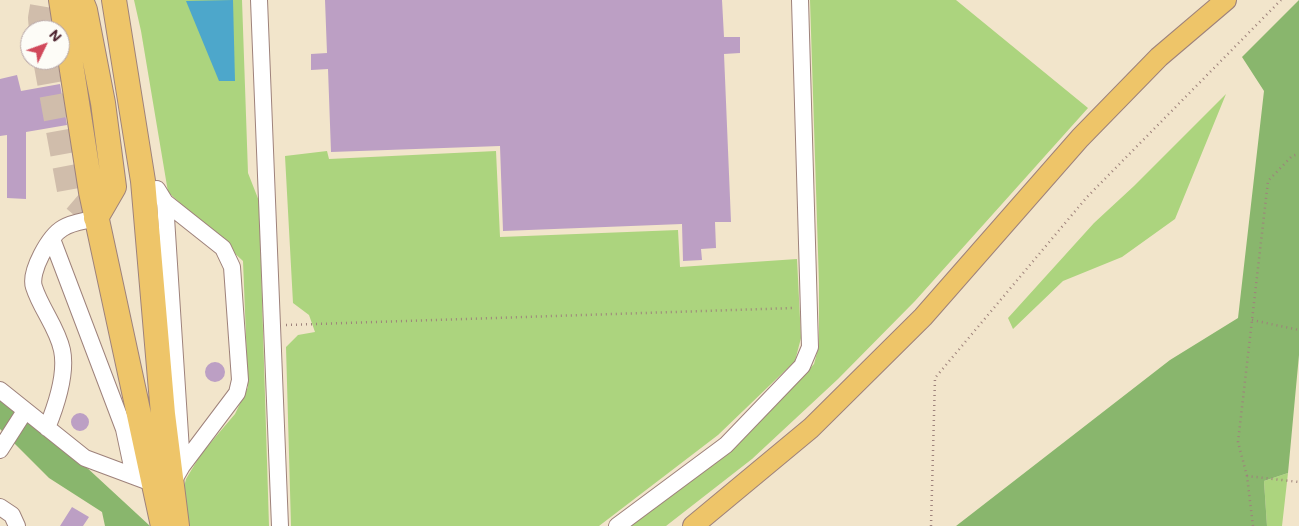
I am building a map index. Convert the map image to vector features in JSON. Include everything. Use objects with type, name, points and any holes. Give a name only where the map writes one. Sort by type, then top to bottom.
[{"type":"highway","points":[[52,0],[53,20]]},
{"type":"highway","points":[[61,0],[96,218],[160,477],[177,526]]},
{"type":"highway","points":[[70,0],[102,190],[96,218]]},
{"type":"highway","points":[[81,0],[85,10],[103,104],[114,187],[96,218]]},
{"type":"highway","points":[[102,0],[130,183],[156,200]]},
{"type":"highway","points":[[114,0],[143,181],[156,200]]},
{"type":"highway","points":[[125,0],[146,96],[156,200],[160,477],[163,526]]},
{"type":"highway","points":[[60,70],[80,194],[96,218]]},
{"type":"main road","points":[[693,526],[811,428],[924,317],[1087,131],[1159,57],[1226,0]]},
{"type":"lane","points":[[259,0],[280,526]]},
{"type":"lane","points":[[617,526],[726,445],[802,366],[810,347],[800,0]]},
{"type":"lane","points":[[156,200],[223,248],[232,266],[240,380],[237,393],[160,477]]},
{"type":"lane","points":[[47,428],[56,401],[63,366],[62,352],[58,336],[34,288],[32,279],[34,270],[52,239],[63,228],[96,218]]},
{"type":"lane","points":[[52,239],[124,429],[160,477]]},
{"type":"lane","points":[[0,390],[85,458],[160,477]]},
{"type":"lane","points":[[0,450],[26,411]]},
{"type":"lane","points":[[0,507],[12,515],[17,526]]},
{"type":"path","points":[[932,526],[935,378],[1087,197],[1281,0]]},
{"type":"path","points":[[1253,526],[1247,476],[1238,442],[1268,181],[1292,156],[1299,154]]},
{"type":"path","points":[[272,326],[809,307]]},
{"type":"path","points":[[1252,320],[1299,330]]},
{"type":"path","points":[[1247,476],[1299,482]]},
{"type":"green space","points":[[134,0],[242,0],[248,173],[259,201],[269,526],[187,526],[181,499],[186,479],[201,454],[235,414],[248,387],[243,261],[168,192]]},
{"type":"green space","points":[[810,0],[956,0],[1088,108],[915,301],[838,379],[752,459],[666,526],[627,526],[730,449],[814,364],[819,345],[819,284]]},
{"type":"green space","points":[[1299,0],[1299,355],[1288,473],[1264,481],[1267,526],[956,526],[1170,360],[1238,318],[1264,91],[1242,57]]},
{"type":"green space","points":[[1226,94],[1175,219],[1122,257],[1063,281],[1013,329],[1008,318],[1094,223]]},
{"type":"green space","points":[[327,151],[329,159],[496,151],[500,237],[678,230],[680,267],[797,259],[801,338],[795,361],[718,435],[599,526],[291,526],[286,347],[298,335],[315,332],[309,315],[293,303],[285,156]]},
{"type":"green space","points":[[0,400],[84,465],[150,526],[105,526],[102,512],[49,478],[0,429]]},
{"type":"green space","points":[[1288,473],[1282,526],[1267,526],[1264,481]]},
{"type":"water","points":[[233,0],[235,81],[219,81],[186,1]]},
{"type":"building","points":[[325,0],[722,0],[724,37],[740,37],[740,53],[724,54],[731,222],[715,222],[716,248],[701,249],[702,260],[683,261],[682,224],[503,231],[500,146],[331,152],[328,69],[311,70],[311,54],[327,53]]},
{"type":"building","points":[[17,75],[21,91],[60,84],[67,125],[26,132],[26,199],[7,198],[7,135],[0,136],[0,79]]},
{"type":"building","points":[[215,362],[222,365],[225,372],[222,379],[215,382],[208,379],[205,372],[208,365]]},
{"type":"building","points":[[76,413],[84,413],[89,418],[87,429],[76,431],[71,426],[71,418]]},
{"type":"building","points":[[72,507],[89,517],[83,526],[60,526]]},
{"type":"tunnel","points":[[40,20],[43,0]]},
{"type":"tunnel","points":[[47,70],[70,196],[96,218]]}]
